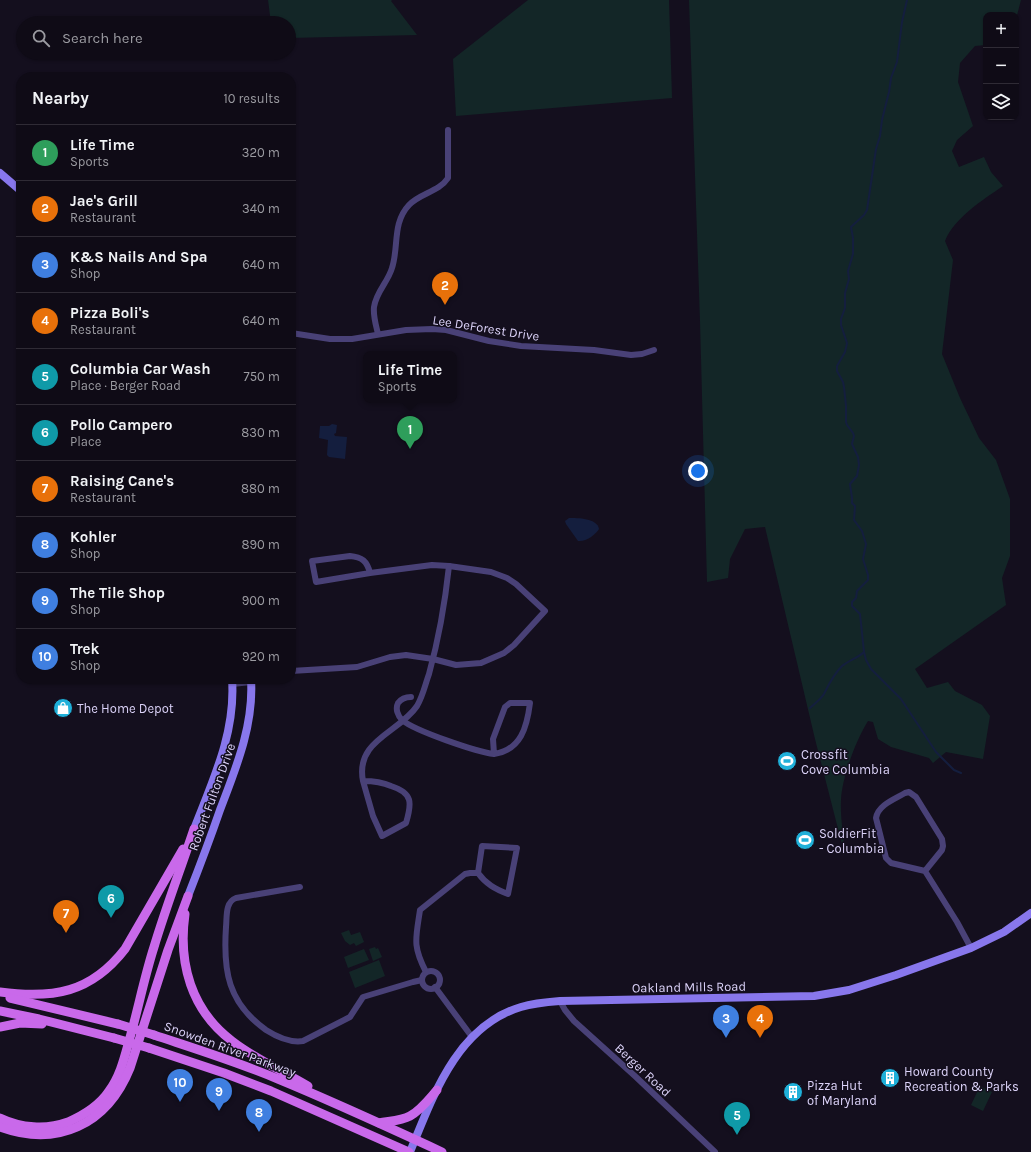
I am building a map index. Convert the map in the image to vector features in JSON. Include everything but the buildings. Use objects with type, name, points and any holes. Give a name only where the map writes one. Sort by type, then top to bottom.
[{"type":"main road","points":[[0,992],[31,995],[58,993],[84,984],[101,974],[118,959],[125,949],[194,829]]},
{"type":"main road","points":[[0,1118],[14,1124],[25,1126],[54,1126],[74,1119],[91,1110],[109,1091],[122,1066],[154,946],[194,829]]},
{"type":"main road","points":[[188,896],[183,926],[184,961],[196,996],[209,1018],[221,1032],[234,1042],[333,1102]]},
{"type":"main road","points":[[0,1127],[23,1134],[44,1135],[66,1132],[86,1123],[110,1103],[122,1085],[130,1068],[168,950],[188,896]]},
{"type":"main road","name":"Snowden River Parkway","points":[[0,996],[45,1005],[118,1024],[236,1063],[277,1078],[333,1102],[442,1152]]},
{"type":"main road","name":"Snowden River Parkway","points":[[0,1010],[114,1038],[224,1073],[271,1091],[410,1152]]},
{"type":"main road","points":[[0,1027],[20,1023],[35,1023],[81,1029]]},
{"type":"main road","points":[[379,1123],[410,1116],[437,1090]]},
{"type":"street","points":[[378,334],[374,316],[374,308],[376,299],[389,277],[394,264],[398,224],[409,204],[416,198],[443,184],[448,178],[448,130]]},
{"type":"street","points":[[0,173],[16,187]]},
{"type":"street","name":"Lee DeForest Drive","points":[[296,334],[330,339],[361,339],[378,334],[406,330],[432,329],[446,330],[489,341],[521,346],[594,350],[631,354],[642,354],[654,350]]},
{"type":"street","points":[[296,670],[357,666],[390,657],[406,655],[433,659],[448,664],[463,665],[489,661],[504,653],[514,645],[545,611],[507,578],[491,572],[432,565],[316,582],[312,561],[356,556],[366,562],[370,573]]},
{"type":"street","points":[[364,781],[378,781],[402,789],[406,793],[409,798],[409,806],[406,824],[382,836],[373,816],[364,781],[362,769],[366,755],[370,748],[416,708],[423,694],[433,659],[444,608],[449,566]]},
{"type":"street","name":"Robert Fulton Drive","points":[[194,829],[222,754],[228,733],[232,705],[232,684]]},
{"type":"street","name":"Robert Fulton Drive","points":[[188,896],[239,761],[246,737],[251,684]]},
{"type":"street","points":[[411,697],[404,698],[398,703],[398,714],[403,720],[419,730],[481,752],[494,754],[510,749],[521,737],[530,703],[510,703],[505,707],[493,739],[494,754]]},
{"type":"street","points":[[925,871],[942,850],[942,839],[916,797],[909,792],[878,810],[876,818],[877,825],[888,860],[895,864],[925,871],[957,922],[971,948]]},
{"type":"street","points":[[426,972],[416,950],[415,943],[420,910],[465,874],[470,873],[478,873],[488,884],[508,894],[517,848],[482,846],[478,873]]},
{"type":"street","points":[[300,887],[236,898],[230,902],[225,945],[228,979],[232,991],[239,1003],[246,1012],[264,1028],[275,1035],[291,1041],[303,1041],[350,1017],[362,997],[422,980]]},
{"type":"street","name":"Oakland Mills Road","points":[[410,1152],[437,1090],[452,1061],[472,1037],[491,1022],[520,1007],[539,1003],[560,1002],[814,996],[850,990],[896,976],[971,948],[1004,932],[1031,913]]},
{"type":"street","points":[[432,970],[438,975],[439,982],[435,988],[426,987],[424,985],[422,980],[423,974],[432,970]]},
{"type":"street","points":[[435,988],[472,1037]]},
{"type":"street","name":"Berger Road","points":[[560,1002],[564,1010],[574,1021],[715,1152]]},
{"type":"green space","points":[[268,0],[392,0],[391,1],[417,35],[296,38],[296,16],[270,16]]},
{"type":"green space","points":[[528,0],[669,0],[672,98],[456,116],[453,59]]},
{"type":"green space","points":[[689,0],[1021,0],[1018,12],[983,12],[983,45],[975,46],[960,63],[958,82],[973,126],[957,140],[952,151],[959,167],[984,157],[991,172],[1003,186],[962,217],[949,233],[945,241],[953,260],[942,354],[960,398],[979,438],[996,460],[1010,499],[1010,556],[1002,578],[1006,605],[915,669],[927,688],[948,682],[955,691],[982,705],[990,716],[983,759],[946,752],[933,763],[929,758],[891,747],[878,739],[873,722],[868,721],[850,759],[842,791],[841,814],[845,856],[815,739],[765,527],[745,529],[730,559],[728,578],[707,582]]},
{"type":"green space","points":[[349,930],[351,935],[360,932],[364,942],[356,946],[354,943],[350,945],[345,941],[341,933]]},
{"type":"green space","points":[[375,947],[376,949],[378,948],[382,957],[373,961],[369,949]]},
{"type":"green space","points":[[364,949],[369,960],[348,968],[344,957]]},
{"type":"green space","points":[[379,960],[385,976],[355,988],[349,972]]},
{"type":"green space","points":[[980,1086],[992,1092],[983,1111],[971,1105]]},
{"type":"water","points":[[332,424],[337,425],[336,433],[334,434],[335,436],[347,437],[345,459],[329,457],[327,455],[328,440],[319,438],[320,426],[329,426]]},
{"type":"water","points":[[569,518],[591,521],[598,525],[599,529],[590,538],[578,541],[566,524],[565,521]]},
{"type":"waterway","points":[[907,0],[902,22],[897,62],[891,78],[880,136],[876,149],[867,210],[864,215],[851,227],[853,254],[848,271],[849,279],[845,293],[845,308],[841,319],[841,325],[847,343],[845,352],[837,366],[837,371],[844,387],[846,422],[853,433],[854,436],[852,444],[858,457],[859,465],[857,476],[850,484],[852,503],[855,506],[854,520],[862,531],[866,544],[863,559],[868,575],[868,580],[857,591],[856,598],[852,602],[852,606],[860,614],[864,652],[871,669],[901,699],[936,752],[954,770],[961,773]]},
{"type":"waterway","points":[[810,708],[823,696],[839,669],[864,652]]},
{"type":"place","name":"Jae's Grill","points":[[445,305]]},
{"type":"place","name":"Life Time","points":[[410,449]]},
{"type":"place","name":"The Home Depot","points":[[63,708]]},
{"type":"place","name":"Crossfit Cove Columbia","points":[[787,761]]},
{"type":"place","name":"SoldierFit - Columbia","points":[[805,840]]},
{"type":"place","name":"Pollo Campero","points":[[111,918]]},
{"type":"place","name":"Raising Cane's","points":[[66,933]]},
{"type":"place","name":"K&S Nails And Spa","points":[[726,1038]]},
{"type":"place","name":"Pizza Boli's","points":[[760,1038]]},
{"type":"place","name":"Howard County Recreation & Parks","points":[[890,1078]]},
{"type":"place","name":"Pizza Hut of Maryland","points":[[793,1092]]},
{"type":"place","name":"Trek","points":[[180,1102]]},
{"type":"place","name":"The Tile Shop","points":[[219,1111]]},
{"type":"place","name":"Kohler","points":[[259,1132]]},
{"type":"place","name":"Columbia Car Wash","points":[[737,1135]]}]
